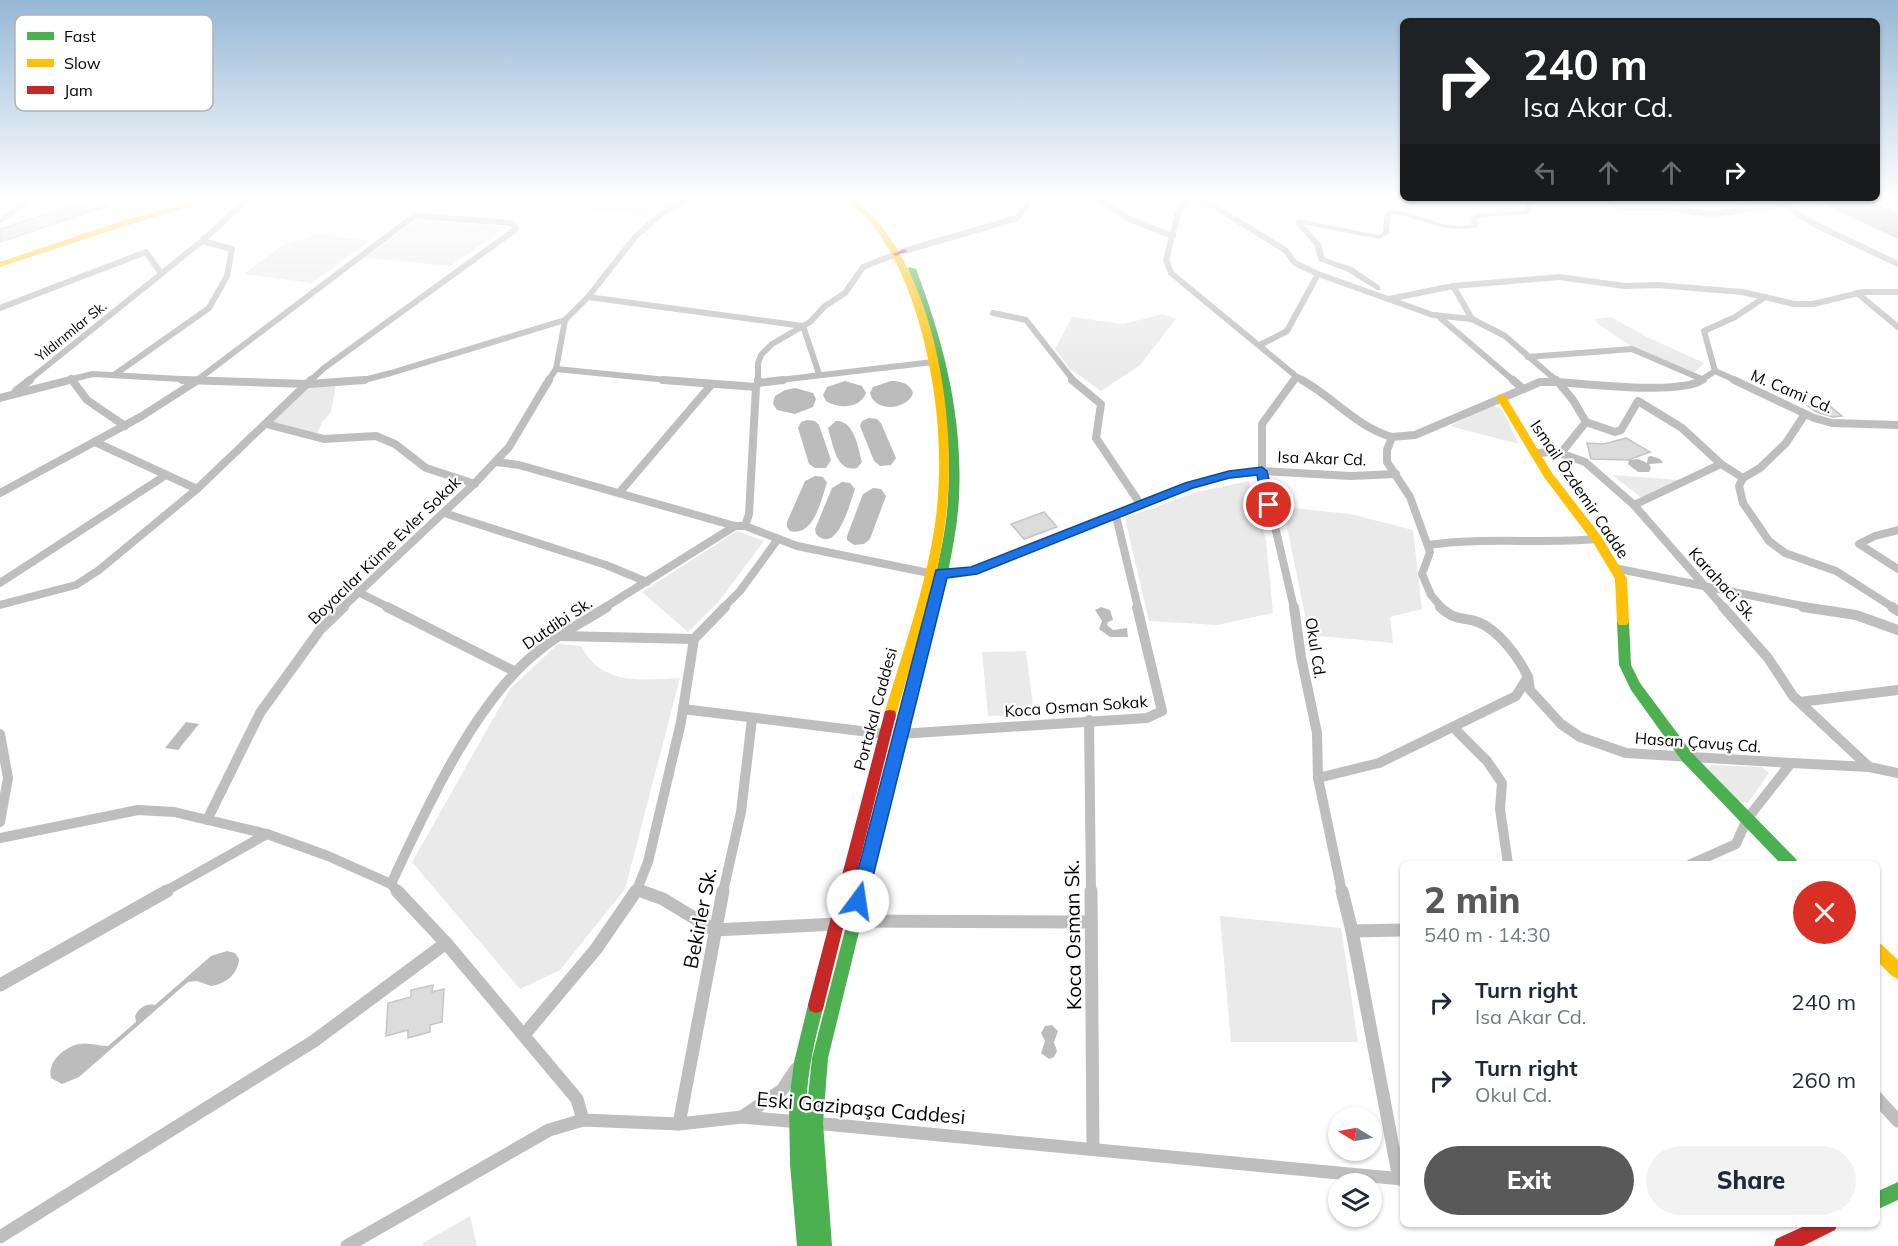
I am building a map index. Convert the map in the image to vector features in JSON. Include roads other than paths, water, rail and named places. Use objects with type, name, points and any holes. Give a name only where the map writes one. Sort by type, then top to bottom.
[{"type":"main road","points":[[0,265],[23,257]]},
{"type":"main road","name":"Portakal Caddesi","points":[[806,1246],[798,1122],[802,1060],[885,734],[935,574],[951,537],[957,487],[955,440],[932,322],[902,257]]},
{"type":"main road","name":"Ismail Ôzdemir Cadde","points":[[1501,397],[1548,475],[1597,539],[1620,579],[1625,665],[1635,686],[1687,757],[1788,861]]},
{"type":"main road","name":"Portakal Caddesi","points":[[823,1246],[814,1123],[820,1058],[900,734],[935,574]]},
{"type":"main road","points":[[885,734],[900,734]]},
{"type":"main road","points":[[836,924],[853,921]]},
{"type":"main road","points":[[1880,954],[1898,971]]},
{"type":"main road","points":[[1880,1199],[1898,1191]]},
{"type":"main road","points":[[1783,1246],[1823,1227]]},
{"type":"street","points":[[0,308],[133,257]]},
{"type":"street","points":[[150,257],[161,273]]},
{"type":"street","name":"Yıldırımlar Sk.","points":[[12,394],[181,257]]},
{"type":"street","points":[[114,375],[209,308],[227,276],[230,257]]},
{"type":"street","points":[[0,493],[125,426],[197,381],[360,257]]},
{"type":"street","points":[[0,605],[76,585],[99,570],[197,489],[324,368],[476,257]]},
{"type":"street","points":[[0,398],[93,374],[197,381],[308,384],[364,380],[565,320],[588,297],[619,257]]},
{"type":"street","points":[[745,526],[749,514],[758,363],[761,355],[772,344],[803,326],[825,306],[845,293],[863,267],[887,257]]},
{"type":"street","points":[[1167,257],[1171,273],[1297,377],[1322,391],[1341,410],[1381,434],[1392,437],[1415,435],[1540,382],[1672,388],[1698,383],[1714,371],[1704,331],[1734,317],[1765,297]]},
{"type":"street","points":[[1290,257],[1295,263],[1318,274],[1386,300],[1437,315],[1472,319],[1505,336],[1558,382],[1573,400],[1586,422],[1615,432],[1621,430],[1638,401]]},
{"type":"street","points":[[1884,257],[1898,264]]},
{"type":"street","points":[[1260,345],[1287,331],[1318,274]]},
{"type":"street","points":[[1386,300],[1453,286],[1559,278],[1625,286],[1657,285],[1742,292],[1794,304],[1813,304],[1857,293],[1898,292]]},
{"type":"street","points":[[1453,286],[1472,319]]},
{"type":"street","points":[[1857,293],[1898,327]]},
{"type":"street","points":[[588,297],[803,326]]},
{"type":"street","points":[[993,313],[1026,320],[1070,378],[1101,404],[1096,438],[1141,505]]},
{"type":"street","points":[[1437,315],[1523,388]]},
{"type":"street","name":"Boyacılar Küme Evler Sokak","points":[[207,820],[260,713],[321,630],[358,592],[475,484],[509,447],[556,369],[565,320]]},
{"type":"street","points":[[803,326],[819,375]]},
{"type":"street","points":[[1528,357],[1632,349],[1704,380]]},
{"type":"street","points":[[556,369],[711,385],[757,385],[938,361]]},
{"type":"street","name":"M. Cami Cd.","points":[[1714,371],[1805,414],[1833,423],[1898,425]]},
{"type":"street","name":"Okul Cd.","points":[[1297,377],[1287,387],[1262,424],[1262,471],[1294,607],[1301,657],[1317,733],[1318,778],[1335,865],[1352,931],[1400,1174]]},
{"type":"street","points":[[71,378],[75,388],[84,398],[125,426]]},
{"type":"street","points":[[619,493],[711,385]]},
{"type":"street","points":[[1630,385],[1638,401],[1682,428],[1721,464],[1743,478]]},
{"type":"street","points":[[1805,414],[1786,443],[1760,468],[1743,478],[1739,486],[1743,503],[1769,541],[1785,553],[1836,571],[1898,611]]},
{"type":"street","points":[[1561,453],[1586,422]]},
{"type":"street","points":[[266,424],[324,439],[376,436],[395,444],[426,468],[475,484]]},
{"type":"street","points":[[1392,437],[1387,450],[1387,462],[1410,497],[1428,545],[1467,540],[1574,542],[1597,539]]},
{"type":"street","points":[[95,442],[197,489]]},
{"type":"street","name":"Karahaci Sk.","points":[[1534,453],[1561,453],[1585,462],[1634,505],[1768,657],[1793,696],[1869,767]]},
{"type":"street","points":[[496,462],[519,465],[735,526],[745,526],[797,546],[935,574]]},
{"type":"street","points":[[1634,505],[1721,464]]},
{"type":"street","name":"Isa Akar Cd.","points":[[935,574],[973,571],[1189,486],[1229,475],[1262,471],[1351,476],[1396,474]]},
{"type":"street","points":[[0,583],[166,475]]},
{"type":"street","points":[[444,513],[606,566],[647,582]]},
{"type":"street","name":"Koca Osman Sokak","points":[[900,734],[1147,718],[1162,711],[1116,516]]},
{"type":"street","name":"Dutdibi Sk.","points":[[391,884],[451,763],[514,671],[540,649],[735,526]]},
{"type":"street","points":[[1898,530],[1875,536],[1859,544],[1898,569]]},
{"type":"street","points":[[524,1035],[603,940],[637,889],[649,855],[683,709],[694,639],[740,591],[778,539]]},
{"type":"street","name":"Hasan Çavuş Cd.","points":[[1428,545],[1430,552],[1422,574],[1429,595],[1459,620],[1478,622],[1486,627],[1525,667],[1530,690],[1562,724],[1580,737],[1626,753],[1869,767],[1898,773]]},
{"type":"street","points":[[1614,568],[1791,605],[1856,615],[1898,630]]},
{"type":"street","points":[[358,592],[514,671]]},
{"type":"street","points":[[560,636],[694,639]]},
{"type":"street","points":[[1318,778],[1379,763],[1453,728],[1516,696],[1528,677]]},
{"type":"street","points":[[1800,702],[1898,690]]},
{"type":"street","points":[[683,709],[885,734]]},
{"type":"street","name":"Bekirler Sk.","points":[[679,1124],[714,930],[741,812],[752,719]]},
{"type":"street","name":"Koca Osman Sk.","points":[[1089,720],[1093,1149]]},
{"type":"street","points":[[1453,728],[1486,760],[1502,783],[1500,809],[1508,861]]},
{"type":"street","points":[[0,734],[9,762],[8,799],[0,822]]},
{"type":"street","points":[[1698,861],[1736,844],[1747,819],[1791,763]]},
{"type":"street","points":[[0,838],[138,810],[174,812],[267,834],[328,856],[391,884],[446,943],[524,1035],[576,1099],[583,1120]]},
{"type":"street","points":[[0,986],[267,834]]},
{"type":"street","points":[[637,889],[663,899],[714,930],[836,924]]},
{"type":"street","points":[[853,921],[1090,922]]},
{"type":"street","points":[[1352,931],[1400,930]]},
{"type":"street","points":[[0,1237],[314,1041],[446,943]]},
{"type":"street","points":[[742,1117],[782,1090],[802,1060]]},
{"type":"street","points":[[1880,1101],[1898,1121]]},
{"type":"street","name":"Eski Gazipaşa Caddesi","points":[[347,1246],[549,1130],[583,1120],[679,1124],[742,1117],[1400,1179]]},
{"type":"waterway","points":[[1321,257],[1349,269],[1377,288]]}]
